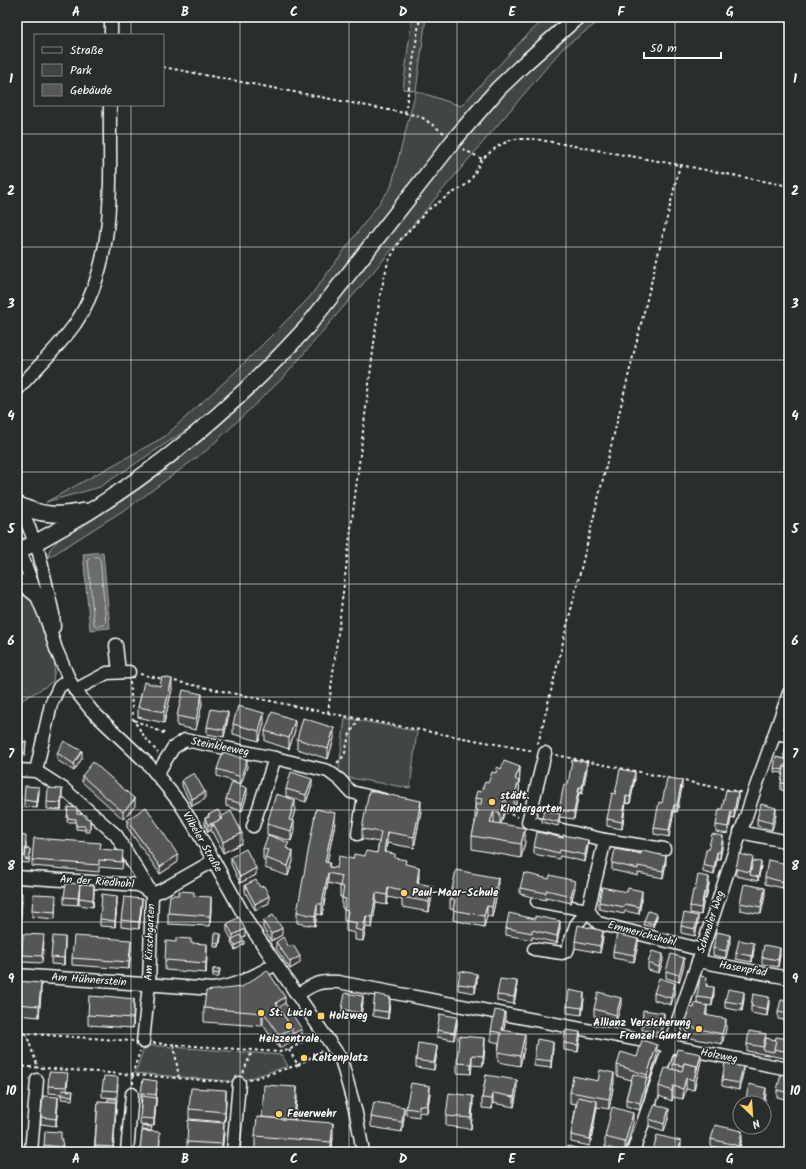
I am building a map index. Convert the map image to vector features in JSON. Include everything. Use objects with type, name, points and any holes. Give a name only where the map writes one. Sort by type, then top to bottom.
[{"type":"main road","points":[[18,548],[36,542],[93,509],[137,480],[180,448],[260,377],[307,327],[469,122],[524,64],[577,17]]},
{"type":"main road","points":[[17,504],[34,512],[44,514],[67,514],[93,509]]},
{"type":"main road","points":[[17,581],[36,594]]},
{"type":"street","points":[[110,34],[111,17]]},
{"type":"street","points":[[17,390],[65,338],[84,308],[97,279],[106,245],[109,218],[110,106]]},
{"type":"street","name":"Vilbeler Straße","points":[[17,504],[36,542],[53,614],[56,648]]},
{"type":"street","name":"Vilbeler Straße","points":[[18,548],[56,648],[75,690],[92,711],[157,774],[179,802],[214,861],[238,906],[341,1059],[343,1071],[353,1102],[363,1152]]},
{"type":"street","points":[[75,690],[107,673],[124,672],[116,645]]},
{"type":"street","points":[[36,771],[51,704],[59,687],[69,679]]},
{"type":"street","name":"Schmaler Weg","points":[[633,1152],[700,955],[752,795],[789,693]]},
{"type":"street","points":[[775,733],[789,736]]},
{"type":"street","name":"Steinkleeweg","points":[[157,774],[173,748],[185,740],[275,758],[328,771]]},
{"type":"street","points":[[545,753],[528,822],[605,840],[664,849]]},
{"type":"street","points":[[253,826],[275,758]]},
{"type":"street","name":"Am Kirschgarten","points":[[17,770],[36,771],[64,789],[116,835],[152,894],[149,984],[143,1042]]},
{"type":"street","points":[[328,771],[340,780],[351,792],[394,802]]},
{"type":"street","points":[[358,834],[364,796]]},
{"type":"street","points":[[740,832],[789,842]]},
{"type":"street","points":[[534,949],[562,953],[567,951],[576,925],[588,910],[605,840]]},
{"type":"street","points":[[152,894],[214,861]]},
{"type":"street","name":"An der Riedhohl","points":[[17,877],[139,885],[152,894]]},
{"type":"street","points":[[537,901],[588,910]]},
{"type":"street","name":"Emmerichshohl","points":[[588,910],[598,923],[700,955]]},
{"type":"street","name":"Hasenpfad","points":[[700,955],[789,978]]},
{"type":"street","name":"Am Hühnerstein","points":[[17,975],[222,988],[242,982],[276,964]]},
{"type":"street","name":"Holzweg","points":[[297,995],[310,986],[324,982],[338,982],[789,1069]]},
{"type":"street","points":[[31,1152],[38,1074]]},
{"type":"street","points":[[233,1152],[239,1083]]},
{"type":"street","points":[[127,1152],[132,1094]]},
{"type":"path","points":[[405,113],[420,17]]},
{"type":"path","points":[[328,713],[380,295],[388,262],[401,239],[429,209],[463,187],[471,180],[482,159]]},
{"type":"path","points":[[165,762],[144,736],[133,719],[124,672],[358,719],[536,751],[680,165]]},
{"type":"path","points":[[133,719],[166,734]]},
{"type":"path","points":[[328,771],[344,757],[348,737],[358,719]]},
{"type":"path","points":[[545,753],[669,778]]},
{"type":"path","points":[[677,780],[752,795]]},
{"type":"path","points":[[505,812],[528,821]]},
{"type":"path","points":[[17,1033],[279,1052],[289,1050],[322,1030]]},
{"type":"path","points":[[26,1033],[38,1074]]},
{"type":"path","points":[[132,1075],[143,1042]]},
{"type":"path","points":[[174,1044],[179,1079]]},
{"type":"path","points":[[239,1083],[252,1050]]},
{"type":"path","points":[[289,1050],[298,1065]]},
{"type":"path","points":[[17,1066],[38,1074],[132,1075],[239,1083],[298,1065],[314,1055]]},
{"type":"green space","points":[[412,17],[426,17],[416,91],[403,89]]},
{"type":"green space","points":[[546,17],[570,17],[534,45],[488,92],[279,350],[200,421],[100,487],[46,502],[164,437],[233,374],[309,298],[391,187],[416,91],[461,106],[523,39]]},
{"type":"green space","points":[[583,17],[605,17],[563,48],[284,377],[207,450],[132,505],[48,558],[50,549],[61,537],[109,506],[172,461],[222,422],[287,356],[498,95]]},
{"type":"green space","points":[[17,586],[31,594],[52,651],[55,667],[53,681],[17,703]]},
{"type":"green space","points":[[345,718],[417,731],[410,788],[338,776]]},
{"type":"green space","points":[[145,1045],[282,1055],[288,1066],[238,1082],[135,1073]]},
{"type":"water","points":[[103,552],[110,628],[90,630],[83,554]]},
{"type":"building","points":[[162,677],[172,679],[164,712],[138,707],[144,682],[160,686]]},
{"type":"building","points":[[183,690],[202,694],[196,720],[177,716]]},
{"type":"building","points":[[238,706],[264,713],[259,731],[233,724]]},
{"type":"building","points":[[211,709],[228,712],[224,730],[207,727]]},
{"type":"building","points":[[272,712],[295,720],[289,738],[265,731]]},
{"type":"building","points":[[303,718],[334,728],[328,749],[297,739]]},
{"type":"building","points":[[17,731],[21,731],[19,749],[17,749]]},
{"type":"building","points":[[787,739],[789,739],[789,756],[784,755]]},
{"type":"building","points":[[64,741],[82,751],[74,764],[57,753]]},
{"type":"building","points":[[20,742],[26,742],[25,753],[19,752]]},
{"type":"building","points":[[223,752],[247,760],[241,777],[217,769]]},
{"type":"building","points":[[776,757],[789,760],[789,766],[784,765],[783,770],[774,768]]},
{"type":"building","points":[[572,760],[587,762],[582,787],[579,787],[574,812],[559,810],[564,784],[568,785]]},
{"type":"building","points":[[504,761],[520,767],[515,779],[519,781],[514,796],[506,794],[500,813],[494,811],[490,822],[525,828],[521,844],[472,836],[478,810],[475,809],[476,804],[481,804],[482,799],[475,798],[477,791],[481,792],[485,782],[488,783],[492,772],[496,773],[497,767],[501,769]]},
{"type":"building","points":[[93,762],[135,799],[123,812],[82,776]]},
{"type":"building","points":[[784,767],[789,768],[789,784],[781,783]]},
{"type":"building","points":[[620,769],[635,772],[630,797],[626,796],[622,822],[607,819],[612,793],[615,794]]},
{"type":"building","points":[[291,772],[312,779],[306,795],[286,789]]},
{"type":"building","points":[[194,773],[205,792],[192,799],[182,780]]},
{"type":"building","points":[[667,778],[682,780],[677,805],[674,805],[669,830],[654,828],[659,802],[662,803]]},
{"type":"building","points":[[232,782],[247,788],[242,804],[226,799]]},
{"type":"building","points":[[25,786],[39,787],[37,802],[24,800]]},
{"type":"building","points":[[48,788],[62,789],[61,803],[47,802]]},
{"type":"building","points":[[726,790],[738,792],[734,812],[731,811],[728,827],[716,825],[719,809],[722,809]]},
{"type":"building","points":[[369,791],[421,801],[414,837],[387,832],[384,852],[395,854],[395,858],[406,860],[405,864],[419,867],[417,883],[432,886],[429,902],[402,897],[403,890],[388,887],[387,895],[376,893],[372,917],[366,916],[363,931],[355,929],[357,923],[346,921],[348,911],[344,910],[346,899],[342,898],[344,887],[340,886],[342,876],[328,873],[322,904],[317,904],[315,916],[297,912],[316,809],[335,813],[325,862],[330,863],[329,867],[337,868],[339,856],[353,859],[354,854],[365,856],[366,851],[377,853],[381,832],[362,829]]},
{"type":"building","points":[[276,794],[295,800],[289,820],[294,821],[291,831],[267,824]]},
{"type":"building","points":[[761,804],[776,808],[772,823],[757,819]]},
{"type":"building","points":[[68,807],[77,808],[77,814],[86,815],[86,818],[90,819],[90,829],[85,829],[85,826],[76,826],[76,819],[67,818]]},
{"type":"building","points":[[146,807],[178,855],[160,867],[127,820]]},
{"type":"building","points":[[218,810],[221,815],[219,816],[221,820],[213,823],[213,827],[211,823],[208,825],[205,818],[209,817],[208,815]]},
{"type":"building","points":[[544,810],[560,814],[558,822],[542,818]]},
{"type":"building","points":[[231,811],[242,833],[223,842],[213,823],[222,819],[221,817]]},
{"type":"building","points":[[789,811],[789,824],[785,822]]},
{"type":"building","points":[[537,832],[563,838],[563,835],[588,840],[585,855],[560,850],[559,853],[534,847]]},
{"type":"building","points":[[712,834],[723,836],[720,852],[717,852],[714,868],[703,865],[706,850],[708,850]]},
{"type":"building","points":[[17,835],[26,836],[25,856],[17,855]]},
{"type":"building","points":[[268,835],[289,843],[286,848],[293,851],[288,866],[265,858],[268,850],[263,849]]},
{"type":"building","points":[[34,838],[101,843],[100,849],[123,851],[122,862],[99,860],[99,865],[32,860]]},
{"type":"building","points":[[26,849],[30,849],[29,860],[25,859]]},
{"type":"building","points":[[246,849],[256,868],[240,877],[231,857]]},
{"type":"building","points":[[615,849],[641,854],[642,851],[666,856],[663,871],[638,866],[638,869],[612,863]]},
{"type":"building","points":[[739,854],[753,857],[750,872],[736,869]]},
{"type":"building","points":[[768,860],[787,864],[783,882],[765,877]]},
{"type":"building","points":[[753,861],[761,862],[758,877],[750,875]]},
{"type":"building","points":[[456,870],[498,878],[492,907],[487,906],[484,916],[453,910],[455,900],[450,899]]},
{"type":"building","points":[[524,873],[549,879],[550,875],[575,881],[571,896],[546,890],[546,893],[520,888]]},
{"type":"building","points":[[698,875],[709,877],[701,908],[690,906]]},
{"type":"building","points":[[256,880],[260,887],[264,886],[269,896],[255,904],[245,885]]},
{"type":"building","points":[[66,883],[80,884],[78,898],[64,897]]},
{"type":"building","points":[[80,884],[94,885],[93,900],[79,898]]},
{"type":"building","points":[[744,884],[765,888],[761,907],[740,903]]},
{"type":"building","points":[[602,887],[627,892],[628,888],[642,891],[639,907],[625,904],[624,907],[599,902]]},
{"type":"building","points":[[179,891],[194,892],[194,896],[211,897],[210,916],[168,913],[170,895],[179,895]]},
{"type":"building","points":[[17,892],[22,893],[21,912],[17,912]]},
{"type":"building","points":[[33,894],[56,895],[55,912],[32,910]]},
{"type":"building","points":[[102,894],[117,896],[115,921],[100,919]]},
{"type":"building","points":[[124,897],[142,899],[139,922],[121,920]]},
{"type":"building","points":[[648,911],[657,914],[653,924],[644,921]]},
{"type":"building","points":[[509,913],[535,919],[535,916],[560,921],[557,936],[532,930],[532,933],[506,928]]},
{"type":"building","points":[[684,913],[698,916],[695,929],[681,926]]},
{"type":"building","points":[[273,915],[282,928],[271,934],[263,921]]},
{"type":"building","points":[[239,917],[245,929],[233,935],[227,924]]},
{"type":"building","points":[[578,925],[603,931],[600,946],[575,941]]},
{"type":"building","points":[[717,932],[730,935],[726,951],[713,948]]},
{"type":"building","points":[[215,933],[221,934],[219,944],[214,943]]},
{"type":"building","points":[[23,934],[44,935],[42,956],[22,955]]},
{"type":"building","points":[[617,934],[638,939],[634,955],[613,951]]},
{"type":"building","points":[[240,935],[244,941],[235,946],[231,940]]},
{"type":"building","points":[[53,936],[65,937],[64,958],[51,957]]},
{"type":"building","points":[[74,936],[131,940],[129,962],[72,958]]},
{"type":"building","points":[[283,937],[289,947],[293,945],[300,956],[290,962],[276,942]]},
{"type":"building","points":[[176,938],[191,939],[191,943],[207,944],[206,963],[165,960],[166,941],[176,942]]},
{"type":"building","points":[[739,940],[754,943],[752,956],[736,953]]},
{"type":"building","points":[[764,945],[780,948],[778,960],[762,957]]},
{"type":"building","points":[[652,951],[663,954],[659,967],[648,963]]},
{"type":"building","points":[[671,954],[684,958],[679,975],[666,971]]},
{"type":"building","points":[[213,969],[220,969],[219,974],[213,973]]},
{"type":"building","points":[[267,970],[285,997],[276,1003],[292,1028],[279,1035],[263,1011],[262,1013],[204,1008],[206,991],[242,987]]},
{"type":"building","points":[[460,971],[477,974],[475,986],[458,984]]},
{"type":"building","points":[[700,976],[707,977],[706,986],[714,987],[712,999],[697,997]]},
{"type":"building","points":[[659,978],[675,983],[671,998],[654,993]]},
{"type":"building","points":[[500,979],[517,981],[514,997],[497,995]]},
{"type":"building","points":[[17,981],[41,983],[39,1006],[17,1004]]},
{"type":"building","points":[[728,989],[744,992],[742,1004],[725,1001]]},
{"type":"building","points":[[569,990],[584,993],[582,1008],[567,1006]]},
{"type":"building","points":[[598,992],[621,998],[616,1015],[594,1009]]},
{"type":"building","points":[[345,993],[363,996],[360,1013],[342,1009]]},
{"type":"building","points":[[375,994],[390,997],[388,1012],[373,1010]]},
{"type":"building","points":[[753,994],[769,997],[767,1009],[751,1006]]},
{"type":"building","points":[[89,996],[134,999],[133,1018],[88,1015]]},
{"type":"building","points":[[781,1000],[789,1001],[789,1014],[778,1012]]},
{"type":"building","points":[[285,1003],[302,1029],[292,1034],[292,1028],[279,1008]]},
{"type":"building","points":[[695,1003],[707,1006],[705,1015],[726,1019],[722,1034],[690,1027],[686,1021],[690,1007],[694,1008]]},
{"type":"building","points":[[495,1010],[505,1012],[502,1030],[525,1034],[520,1056],[498,1052],[501,1033],[491,1031]]},
{"type":"building","points":[[643,1010],[664,1013],[662,1026],[642,1024]]},
{"type":"building","points":[[440,1014],[457,1017],[454,1033],[437,1030]]},
{"type":"building","points":[[566,1030],[580,1032],[578,1045],[564,1043]]},
{"type":"building","points":[[749,1031],[766,1034],[763,1047],[747,1044]]},
{"type":"building","points":[[459,1036],[485,1038],[483,1056],[472,1055],[471,1064],[457,1063]]},
{"type":"building","points":[[776,1037],[789,1039],[789,1052],[774,1049]]},
{"type":"building","points":[[766,1038],[776,1040],[774,1052],[763,1050]]},
{"type":"building","points":[[537,1039],[553,1042],[551,1061],[534,1059]]},
{"type":"building","points":[[642,1040],[657,1045],[647,1075],[617,1065],[621,1052],[637,1057]]},
{"type":"building","points":[[418,1043],[437,1046],[434,1063],[416,1060]]},
{"type":"building","points":[[677,1049],[701,1054],[697,1069],[697,1066],[684,1063],[683,1066],[673,1064]]},
{"type":"building","points":[[684,1063],[697,1066],[694,1080],[686,1078],[683,1089],[673,1086],[672,1091],[659,1086],[665,1068],[682,1071]]},
{"type":"building","points":[[725,1063],[743,1067],[739,1083],[722,1080]]},
{"type":"building","points":[[17,1070],[22,1070],[20,1084],[17,1084]]},
{"type":"building","points":[[600,1070],[614,1073],[609,1099],[570,1092],[573,1076],[598,1081]]},
{"type":"building","points":[[49,1072],[68,1073],[66,1087],[48,1086]]},
{"type":"building","points":[[633,1074],[647,1078],[640,1103],[626,1099]]},
{"type":"building","points":[[781,1074],[789,1076],[789,1093],[777,1090]]},
{"type":"building","points":[[486,1075],[517,1080],[514,1097],[493,1093],[492,1099],[482,1098]]},
{"type":"building","points":[[104,1076],[118,1077],[117,1091],[102,1090]]},
{"type":"building","points":[[143,1079],[157,1081],[156,1095],[141,1093]]},
{"type":"building","points":[[411,1083],[430,1086],[427,1106],[419,1105],[419,1110],[406,1108]]},
{"type":"building","points":[[749,1084],[766,1088],[765,1095],[747,1095]]},
{"type":"building","name":"Feuerwehr","points":[[264,1085],[297,1087],[294,1120],[262,1117]]},
{"type":"building","points":[[191,1088],[226,1090],[225,1112],[189,1109]]},
{"type":"building","points":[[62,1090],[73,1091],[72,1096],[61,1095]]},
{"type":"building","points":[[17,1092],[22,1093],[22,1097],[21,1095],[17,1095]]},
{"type":"building","points":[[449,1093],[473,1096],[471,1118],[446,1116]]},
{"type":"building","points":[[17,1095],[21,1095],[18,1140],[17,1140]]},
{"type":"building","points":[[43,1096],[58,1097],[56,1119],[41,1117]]},
{"type":"building","points":[[142,1096],[156,1098],[154,1119],[140,1118]]},
{"type":"building","points":[[578,1097],[597,1101],[590,1139],[571,1135]]},
{"type":"building","points":[[108,1099],[117,1099],[116,1104],[116,1102],[107,1102]]},
{"type":"building","points":[[98,1101],[116,1102],[113,1147],[95,1146]]},
{"type":"building","points":[[374,1102],[404,1107],[402,1122],[371,1117]]},
{"type":"building","points":[[655,1104],[669,1109],[664,1124],[649,1119]]},
{"type":"building","points":[[612,1107],[633,1113],[625,1142],[605,1137]]},
{"type":"building","points":[[257,1117],[333,1123],[331,1142],[255,1136]]},
{"type":"building","points":[[188,1120],[224,1123],[222,1144],[187,1142]]},
{"type":"building","points":[[715,1125],[732,1129],[732,1135],[741,1135],[739,1146],[711,1139]]},
{"type":"building","points":[[142,1126],[152,1127],[151,1131],[142,1130]]},
{"type":"building","points":[[45,1131],[61,1132],[61,1139],[63,1139],[62,1147],[44,1145]]},
{"type":"building","points":[[142,1131],[160,1132],[159,1151],[140,1149]]},
{"type":"building","points":[[657,1135],[681,1141],[678,1152],[653,1150]]},
{"type":"building","points":[[568,1146],[592,1152],[567,1152]]},
{"type":"building","points":[[601,1148],[614,1152],[600,1152]]},
{"type":"building","points":[[45,1149],[56,1150],[56,1152],[45,1152]]},
{"type":"building","points":[[94,1149],[113,1150],[112,1152],[94,1152]]},
{"type":"building","points":[[753,1149],[767,1152],[752,1152]]},
{"type":"place","name":"städt. Kindergarten","points":[[492,802]]},
{"type":"place","name":"Paul-Maar-Schule","points":[[404,893]]},
{"type":"place","name":"St. Lucia","points":[[261,1013]]},
{"type":"place","name":"Holzweg","points":[[321,1016]]},
{"type":"place","name":"Heizzentrale","points":[[289,1026]]},
{"type":"place","name":"Allianz Versicherung Frenzel Gunter","points":[[699,1029]]},
{"type":"place","name":"Keltenplatz","points":[[304,1058]]},
{"type":"place","name":"Feuerwehr","points":[[279,1114]]}]
